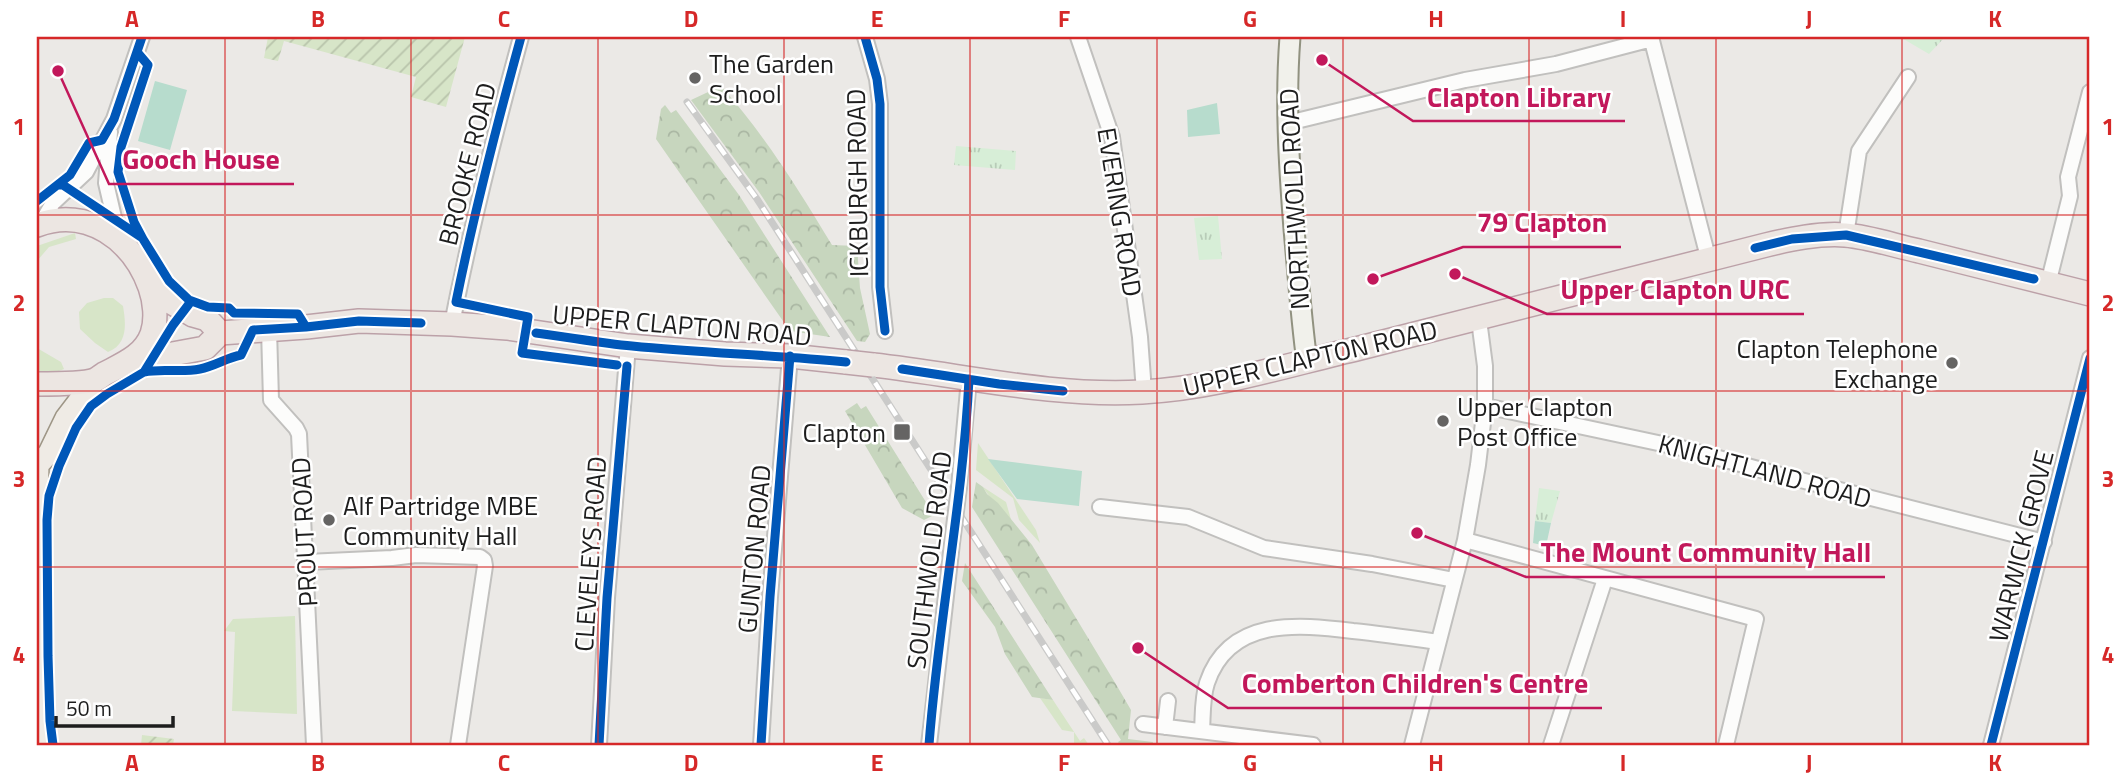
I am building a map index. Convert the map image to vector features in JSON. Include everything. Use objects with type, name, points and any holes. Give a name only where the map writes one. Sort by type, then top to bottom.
[{"type":"highway","points":[[39,224],[68,220],[89,223],[108,232],[132,253],[145,274],[171,302],[193,315],[207,319],[220,333]]},
{"type":"highway","name":"UPPER CLAPTON ROAD","points":[[130,362],[205,348],[220,333],[359,321],[507,328],[628,346],[790,356],[873,365],[1063,391],[1144,392],[1218,384],[1792,239],[1846,236],[1971,263],[2090,294]]},
{"type":"highway","points":[[37,384],[94,380],[130,362],[146,345],[154,326],[152,294],[145,274]]},
{"type":"main road","name":"NORTHWOLD ROAD","points":[[1290,37],[1287,75],[1292,200],[1301,321],[1307,362]]},
{"type":"main road","points":[[39,745],[37,464],[49,453],[66,418],[94,380]]},
{"type":"street","points":[[39,224],[53,203],[86,172],[110,127],[142,37]]},
{"type":"street","name":"BROOKE ROAD","points":[[452,324],[466,251],[521,37]]},
{"type":"street","name":"ICKBURGH ROAD","points":[[865,37],[877,79],[880,104],[880,287],[885,331]]},
{"type":"street","name":"EVERING ROAD","points":[[1078,37],[1112,137],[1140,337],[1144,392]]},
{"type":"street","points":[[1288,123],[1465,79],[1556,64],[1651,38],[1709,261]]},
{"type":"street","points":[[1846,236],[1859,151],[1908,76]]},
{"type":"street","points":[[2048,284],[2070,196],[2068,177],[2090,92]]},
{"type":"street","points":[[110,127],[106,183],[119,241]]},
{"type":"street","points":[[1412,745],[1465,540],[1485,406],[1485,366],[1479,320]]},
{"type":"street","name":"PROUT ROAD","points":[[268,329],[271,400],[299,434],[314,745]]},
{"type":"street","name":"CLEVELEYS ROAD","points":[[599,745],[607,598],[628,346]]},
{"type":"street","name":"GUNTON ROAD","points":[[761,745],[790,356]]},
{"type":"street","name":"WARWICK GROVE","points":[[1991,745],[2090,358]]},
{"type":"street","name":"SOUTHWOLD ROAD","points":[[929,745],[969,379]]},
{"type":"street","name":"KNIGHTLAND ROAD","points":[[1485,406],[1686,449],[2044,542]]},
{"type":"street","points":[[1100,507],[1188,517],[1264,548],[1454,580]]},
{"type":"street","points":[[1465,540],[1756,619],[1726,745]]},
{"type":"street","points":[[307,562],[416,555],[480,556],[484,560],[458,745]]},
{"type":"street","points":[[1551,745],[1605,579]]},
{"type":"street","points":[[1202,731],[1207,683],[1215,667],[1227,651],[1255,632],[1317,626],[1438,642]]},
{"type":"street","points":[[1165,727],[1168,701]]},
{"type":"street","points":[[1143,724],[1313,745]]},
{"type":"green space","points":[[268,37],[465,37],[446,107],[411,97],[416,77],[284,41],[278,61],[264,58]]},
{"type":"green space","points":[[1900,37],[1945,37],[1929,54]]},
{"type":"green space","points":[[155,81],[187,90],[170,150],[138,141]]},
{"type":"green space","points":[[721,86],[794,183],[832,245],[857,246],[860,288],[870,334],[865,342],[857,341],[759,192],[691,100]]},
{"type":"green space","points":[[1217,103],[1220,134],[1188,137],[1187,110]]},
{"type":"green space","points":[[665,105],[671,113],[676,110],[739,195],[830,337],[790,331],[656,139],[661,109]]},
{"type":"green space","points":[[956,146],[1016,151],[1015,170],[954,165]]},
{"type":"green space","points":[[1218,216],[1222,259],[1199,260],[1194,218]]},
{"type":"green space","points":[[75,233],[76,239],[49,247],[37,261],[37,246]]},
{"type":"green space","points":[[113,298],[123,306],[125,320],[122,339],[108,352],[80,329],[79,312],[87,303]]},
{"type":"green space","points":[[37,348],[61,362],[64,369],[49,375],[37,372]]},
{"type":"green space","points":[[857,403],[861,409],[866,406],[934,515],[924,520],[902,508],[845,411]]},
{"type":"green space","points":[[978,443],[1036,530],[1040,543],[1019,520],[1013,498],[976,470]]},
{"type":"green space","points":[[988,459],[1082,471],[1079,506],[1017,499]]},
{"type":"green space","points":[[976,482],[998,503],[1032,545],[1117,686],[1131,710],[1128,739],[1153,742],[1152,745],[1120,745],[1118,742],[1121,740],[972,507]]},
{"type":"green space","points":[[983,487],[1006,502],[1012,523],[989,496]]},
{"type":"green space","points":[[1539,488],[1560,491],[1551,523],[1535,521]]},
{"type":"green space","points":[[1535,521],[1551,523],[1546,546],[1533,543]]},
{"type":"green space","points":[[965,563],[1053,700],[1032,697],[1005,654],[995,627],[962,581]]},
{"type":"green space","points":[[295,616],[297,714],[232,711],[235,632],[224,631],[233,619]]},
{"type":"green space","points":[[1040,698],[1053,700],[1080,741],[1084,738],[1089,745],[1074,745],[1074,732],[1062,730]]},
{"type":"green space","points":[[142,735],[174,739],[173,745],[141,745]]},
{"type":"railway","points":[[687,102],[757,199],[1108,745]]},
{"type":"cycle path","points":[[37,201],[70,175],[89,143],[102,140],[114,119],[142,37]]},
{"type":"cycle path","points":[[521,37],[486,169],[456,302],[528,317],[522,353],[617,365]]},
{"type":"cycle path","points":[[865,37],[877,79],[880,104],[880,287],[885,331]]},
{"type":"cycle path","points":[[53,745],[48,656],[49,496],[76,428],[91,406],[144,372],[189,304],[189,300],[169,281],[143,239],[134,222],[118,172],[121,147],[148,65],[137,52]]},
{"type":"cycle path","points":[[59,185],[63,185],[141,237]]},
{"type":"cycle path","points":[[1755,248],[1792,239],[1846,235],[2034,279]]},
{"type":"cycle path","points":[[189,300],[208,307],[229,308],[234,313],[298,314],[306,327]]},
{"type":"cycle path","points":[[144,372],[200,369],[241,355],[253,330],[359,321],[421,323]]},
{"type":"cycle path","points":[[536,333],[632,346],[846,362]]},
{"type":"cycle path","points":[[761,745],[790,356]]},
{"type":"cycle path","points":[[1991,745],[2090,358]]},
{"type":"cycle path","points":[[599,745],[607,598],[627,366]]},
{"type":"cycle path","points":[[902,369],[1063,391]]},
{"type":"cycle path","points":[[929,745],[969,379]]},
{"type":"place","name":"Clapton Library","points":[[1322,60]]},
{"type":"place","name":"Gooch House","points":[[58,71]]},
{"type":"place","name":"The Garden School","points":[[695,78]]},
{"type":"place","name":"Upper Clapton URC","points":[[1455,274]]},
{"type":"place","name":"79 Clapton","points":[[1373,279]]},
{"type":"place","name":"Clapton Telephone Exchange","points":[[1952,363]]},
{"type":"place","name":"Upper Clapton Post Office","points":[[1443,421]]},
{"type":"place","name":"Clapton","points":[[902,432]]},
{"type":"place","name":"Alf Partridge MBE Community Hall","points":[[329,520]]},
{"type":"place","name":"The Mount Community Hall","points":[[1417,533]]},
{"type":"place","name":"Comberton Children's Centre","points":[[1138,648]]}]
